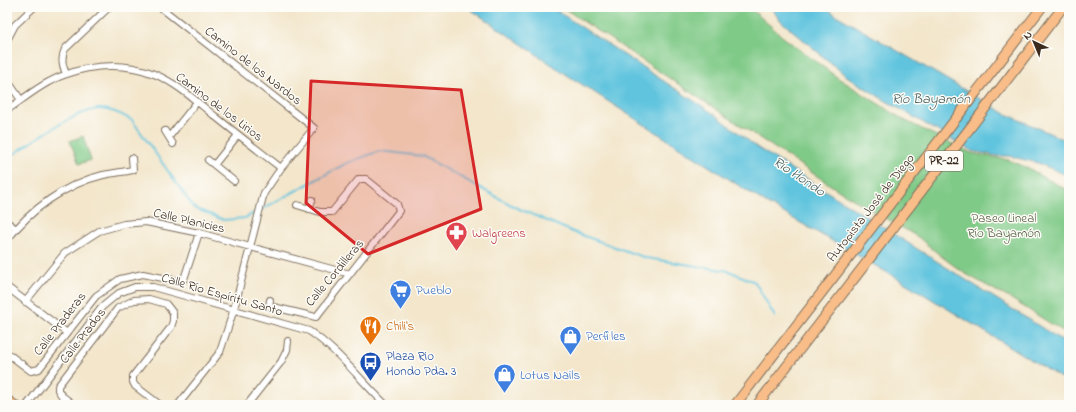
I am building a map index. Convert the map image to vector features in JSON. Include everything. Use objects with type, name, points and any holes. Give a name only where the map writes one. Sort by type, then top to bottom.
[{"type":"highway","name":"Autopista José de Diego","points":[[736,405],[1042,7]]},
{"type":"highway","name":"PR-22","points":[[757,405],[1063,7]]},
{"type":"highway","points":[[750,405],[804,337],[824,317]]},
{"type":"main road","points":[[7,399],[15,405]]},
{"type":"street","points":[[7,40],[15,25],[34,7]]},
{"type":"street","points":[[66,74],[62,65],[64,49],[109,7]]},
{"type":"street","name":"Camino de los Nardos","points":[[160,7],[314,128],[281,168]]},
{"type":"street","name":"Camino de los Lirios","points":[[7,110],[45,85],[66,74],[85,68],[102,66],[138,69],[166,80],[197,102],[281,168]]},
{"type":"street","points":[[7,80],[21,100]]},
{"type":"street","points":[[169,137],[197,102]]},
{"type":"street","points":[[165,131],[173,144]]},
{"type":"street","points":[[214,165],[238,134]]},
{"type":"street","points":[[7,240],[16,228],[46,202],[76,184],[102,175],[133,170],[132,158]]},
{"type":"street","points":[[208,160],[234,181]]},
{"type":"street","points":[[178,405],[220,352],[234,309],[264,193],[281,168]]},
{"type":"street","name":"Calle Cordilleras","points":[[270,300],[269,306],[316,317],[399,211],[397,204],[366,179],[359,179],[332,212],[320,212],[309,209]]},
{"type":"street","points":[[298,205],[309,209],[312,200]]},
{"type":"street","points":[[7,222],[16,228]]},
{"type":"street","name":"Calle Planicies","points":[[25,302],[65,253],[99,231],[124,224],[146,222],[251,246],[350,274]]},
{"type":"street","name":"Calle Praderas","points":[[7,353],[31,371],[39,369],[96,296],[120,279],[143,274],[178,281],[184,279],[199,233]]},
{"type":"street","points":[[7,287],[67,333]]},
{"type":"street","name":"Calle Río Espíritu Santo","points":[[27,405],[102,307],[119,293],[135,287],[153,287],[309,331],[322,340],[386,405]]},
{"type":"street","name":"Calle Prados","points":[[74,405],[62,396],[58,390],[58,386],[118,308],[134,300],[149,299],[166,304],[173,313],[173,320],[171,327],[133,376],[132,382],[160,405]]},
{"type":"street","points":[[247,405],[281,362],[287,350],[288,341]]},
{"type":"highlighted area","points":[[311,81],[461,90],[481,209],[368,254],[306,203]]},
{"type":"green space","name":"Paseo Lineal Río Bayamón","points":[[562,7],[749,7],[783,37],[838,78],[904,120],[971,153],[1009,160],[1030,169],[1069,191],[1069,335],[1013,300],[964,273],[918,237],[841,192]]},
{"type":"green space","points":[[83,136],[91,160],[79,164],[70,141]]},
{"type":"water","name":"Río Hondo","points":[[467,7],[551,7],[717,116],[758,148],[1069,345],[1069,383],[902,281],[766,203],[564,73]]},
{"type":"water","name":"Río Bayamón","points":[[770,7],[825,7],[836,15],[1006,114],[1063,139],[1069,143],[1069,176],[1038,163],[1009,156],[997,156],[972,151],[881,98],[845,75],[781,21]]},
{"type":"waterway","points":[[7,159],[39,137],[76,116],[98,109],[107,110],[132,120],[194,208],[224,220],[245,218],[258,211]]},
{"type":"waterway","points":[[262,209],[347,163],[380,151],[422,156],[515,207],[573,232],[646,258],[729,271],[755,282],[775,317]]},
{"type":"place","name":"Walgreens","points":[[457,252]]},
{"type":"place","name":"Pueblo","points":[[400,310]]},
{"type":"place","name":"Chili's","points":[[370,346]]},
{"type":"place","name":"Perfiles","points":[[570,356]]},
{"type":"place","name":"Plaza Rio Hondo Pda. 3","points":[[371,382]]},
{"type":"place","name":"Lotus Nails","points":[[505,394]]}]
